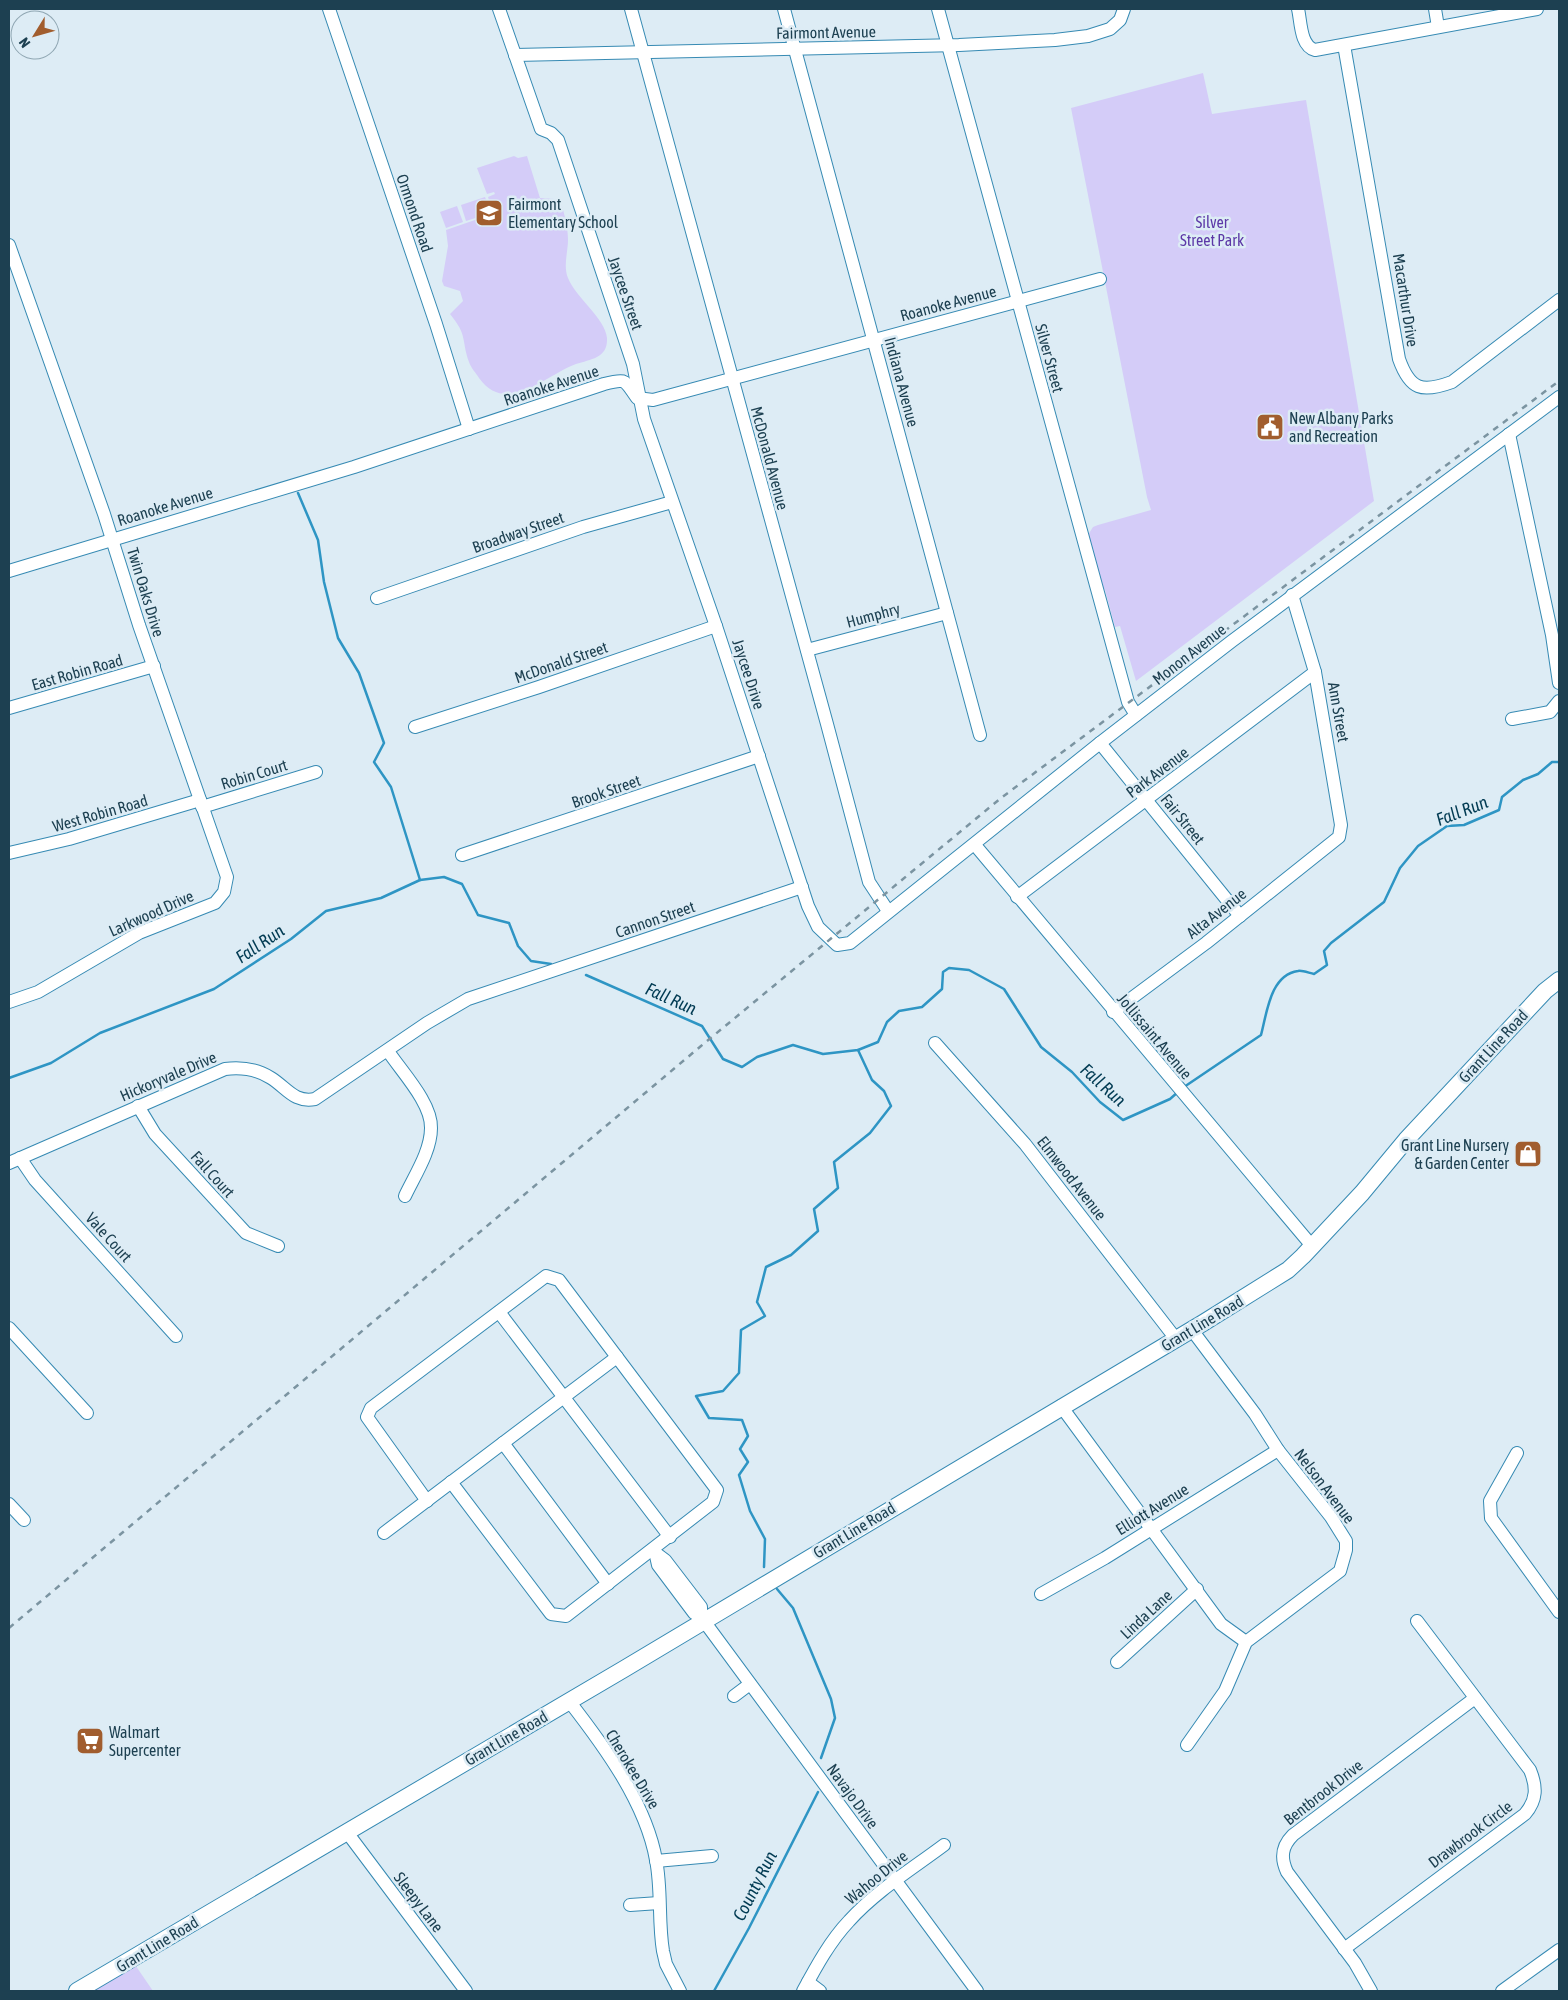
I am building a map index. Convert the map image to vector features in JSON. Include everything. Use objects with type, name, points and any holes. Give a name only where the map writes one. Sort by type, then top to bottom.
[{"type":"main road","name":"Grant Line Road","points":[[77,1991],[569,1701],[702,1619],[1192,1330],[1288,1270],[1362,1193],[1406,1140],[1545,991],[1559,980]]},
{"type":"street","name":"Ormond Road","points":[[329,9],[436,324],[469,429]]},
{"type":"street","name":"Jaycee Street","points":[[499,9],[541,129],[551,133],[558,140],[633,364],[639,398]]},
{"type":"street","name":"McDonald Avenue","points":[[631,9],[869,882],[888,911]]},
{"type":"street","name":"Indiana Avenue","points":[[784,9],[980,735]]},
{"type":"street","name":"Silver Street","points":[[938,9],[1128,702],[1136,714]]},
{"type":"street","name":"Fairmont Avenue","points":[[515,55],[947,45],[1080,38],[1110,29],[1120,20],[1124,9]]},
{"type":"street","points":[[1298,9],[1306,42],[1311,49],[1315,50],[1537,9]]},
{"type":"street","points":[[1435,9],[1438,27]]},
{"type":"street","name":"Macarthur Drive","points":[[1344,45],[1400,359],[1405,376],[1417,387],[1432,389],[1452,382],[1559,300]]},
{"type":"street","name":"Twin Oaks Drive","points":[[9,245],[112,539],[201,803]]},
{"type":"street","name":"Roanoke Avenue","points":[[9,571],[469,429],[588,388],[617,381],[628,382],[634,395],[639,398],[653,400],[1100,279]]},
{"type":"street","name":"Monon Avenue","points":[[845,945],[975,845],[1136,714],[1292,595],[1559,397]]},
{"type":"street","name":"Jaycee Drive","points":[[639,398],[644,419],[716,626],[802,887],[818,927],[837,945],[845,945]]},
{"type":"street","points":[[1509,434],[1559,683]]},
{"type":"street","name":"Broadway Street","points":[[377,598],[583,527],[672,502]]},
{"type":"street","name":"Ann Street","points":[[1292,595],[1316,672],[1338,803],[1341,825],[1339,837]]},
{"type":"street","name":"Humphry","points":[[807,650],[947,613]]},
{"type":"street","name":"McDonald Street","points":[[415,727],[716,626]]},
{"type":"street","name":"East Robin Road","points":[[9,708],[154,666]]},
{"type":"street","name":"Park Avenue","points":[[1017,897],[1316,672]]},
{"type":"street","points":[[1512,719],[1550,712],[1559,701]]},
{"type":"street","name":"Fair Street","points":[[1100,743],[1240,916]]},
{"type":"street","name":"Brook Street","points":[[462,855],[759,756]]},
{"type":"street","name":"Robin Court","points":[[201,803],[316,772]]},
{"type":"street","name":"West Robin Road","points":[[9,853],[69,839],[201,803]]},
{"type":"street","name":"Larkwood Drive","points":[[9,1002],[38,992],[133,936],[221,898],[224,892],[226,877],[201,803]]},
{"type":"street","name":"Alta Avenue","points":[[1113,1012],[1240,916],[1339,837]]},
{"type":"street","name":"Jollissaint Avenue","points":[[975,845],[1113,1012],[1312,1246]]},
{"type":"street","name":"Cannon Street","points":[[518,982],[802,887]]},
{"type":"street","name":"Hickoryvale Drive","points":[[14,1160],[215,1072],[235,1068],[253,1070],[271,1078],[300,1099],[315,1099],[453,1007],[518,982]]},
{"type":"street","name":"Elmwood Avenue","points":[[935,1043],[1025,1144],[1176,1339]]},
{"type":"street","points":[[388,1050],[427,1109],[431,1126],[429,1142],[406,1196]]},
{"type":"street","name":"Fall Court","points":[[138,1106],[155,1134],[246,1233],[278,1246]]},
{"type":"street","name":"Vale Court","points":[[14,1160],[35,1180],[176,1336]]},
{"type":"street","points":[[427,1500],[367,1417],[371,1408],[546,1276],[560,1280],[717,1490],[713,1502],[670,1537],[654,1553],[608,1584],[566,1616],[551,1614],[451,1482]]},
{"type":"street","points":[[499,1312],[670,1537]]},
{"type":"street","points":[[9,1328],[86,1413]]},
{"type":"street","name":"Nelson Avenue","points":[[1187,1745],[1225,1691],[1246,1642],[1340,1571],[1344,1560],[1346,1541],[1192,1330]]},
{"type":"street","points":[[384,1533],[617,1356]]},
{"type":"street","points":[[1061,1406],[1221,1624],[1246,1642]]},
{"type":"street","points":[[503,1443],[608,1584]]},
{"type":"street","name":"Elliott Avenue","points":[[1041,1594],[1104,1558],[1278,1450]]},
{"type":"street","points":[[1517,1453],[1490,1501],[1491,1518],[1559,1612]]},
{"type":"street","points":[[9,1504],[24,1520]]},
{"type":"street","name":"Navajo Drive","points":[[654,1553],[658,1565],[694,1613],[702,1619],[977,1991]]},
{"type":"street","name":"Linda Lane","points":[[1118,1662],[1197,1589]]},
{"type":"street","name":"Drawbrook Circle","points":[[1344,1949],[1525,1814],[1534,1800],[1535,1785],[1530,1770],[1417,1621]]},
{"type":"street","points":[[734,1696],[750,1684]]},
{"type":"street","name":"Bentbrook Drive","points":[[1371,1991],[1355,1963],[1287,1872],[1283,1864],[1283,1848],[1293,1835],[1475,1698]]},
{"type":"street","name":"Cherokee Drive","points":[[569,1701],[635,1797],[646,1822],[656,1860],[665,1957],[680,1991]]},
{"type":"street","name":"Sleepy Lane","points":[[346,1831],[466,1991]]},
{"type":"street","name":"Wahoo Drive","points":[[805,1987],[847,1922],[864,1905],[944,1844]]},
{"type":"street","points":[[656,1860],[712,1856]]},
{"type":"street","points":[[630,1905],[659,1903]]},
{"type":"street","points":[[1505,1991],[1559,1950]]},
{"type":"street","points":[[805,1987],[820,1991]]},
{"type":"green space","name":"Silver Street Park","points":[[1203,73],[1212,114],[1306,100],[1374,501],[1136,681],[1120,626],[1115,627],[1088,535],[1093,527],[1098,525],[1151,510],[1071,108]]},
{"type":"green space","points":[[514,156],[518,158],[527,156],[540,198],[555,199],[561,203],[567,231],[566,264],[568,278],[577,293],[601,323],[605,330],[607,345],[598,357],[576,364],[527,389],[502,394],[490,389],[471,366],[462,333],[450,314],[463,301],[460,291],[444,286],[442,281],[448,246],[446,230],[501,211],[493,212],[488,197],[495,194],[494,192],[487,194],[477,168]],"holes":[[[540,198],[540,201],[531,204],[529,202]]]},
{"type":"green space","points":[[485,197],[491,213],[466,221],[461,205]]},
{"type":"green space","points":[[457,206],[463,222],[446,228],[440,212]]},
{"type":"green space","points":[[131,1959],[153,1991],[80,1991]]},
{"type":"waterway","points":[[298,493],[318,540],[324,582],[338,638],[359,673],[384,743],[374,762],[391,787],[420,880]]},
{"type":"waterway","name":"Fall Run","points":[[1184,1087],[1261,1035],[1271,996],[1281,980],[1289,974],[1298,971],[1314,974],[1327,965],[1324,951],[1331,943],[1384,902],[1400,868],[1418,846],[1447,826],[1464,825],[1499,810],[1502,797],[1523,780],[1538,774],[1552,762],[1559,762]]},
{"type":"waterway","name":"Fall Run","points":[[9,1078],[51,1063],[100,1033],[214,989],[291,939],[326,911],[381,898],[420,880],[444,877],[462,884],[478,915],[509,923],[518,946],[531,961],[551,964]]},
{"type":"waterway","name":"Fall Run","points":[[586,975],[702,1026],[723,1059],[742,1067],[757,1057],[793,1045],[823,1054],[858,1050],[878,1042],[887,1022],[899,1011],[922,1007],[942,989],[943,972],[949,968],[969,970],[1004,989],[1041,1047],[1072,1072],[1100,1102],[1123,1120],[1170,1099],[1178,1092]]},
{"type":"waterway","name":"County Run","points":[[764,1567],[765,1539],[750,1511],[739,1475],[748,1462],[740,1449],[748,1436],[742,1420],[709,1418],[696,1396],[723,1391],[739,1373],[741,1330],[765,1316],[757,1302],[766,1267],[791,1255],[818,1231],[814,1209],[838,1188],[834,1162],[870,1133],[891,1106],[884,1091],[872,1080],[858,1050]]},
{"type":"waterway","name":"County Run","points":[[777,1589],[793,1608],[831,1699],[835,1718],[821,1758]]},
{"type":"waterway","name":"County Run","points":[[714,1991],[749,1928],[818,1792]]},
{"type":"railway","points":[[9,1628],[701,1046],[1001,798],[1559,381]]},
{"type":"place","name":"Fairmont Elementary School","points":[[489,213]]},
{"type":"place","name":"New Albany Parks and Recreation","points":[[1270,427]]},
{"type":"place","name":"Grant Line Nursery & Garden Center","points":[[1528,1154]]},
{"type":"place","name":"Walmart Supercenter","points":[[90,1741]]}]
